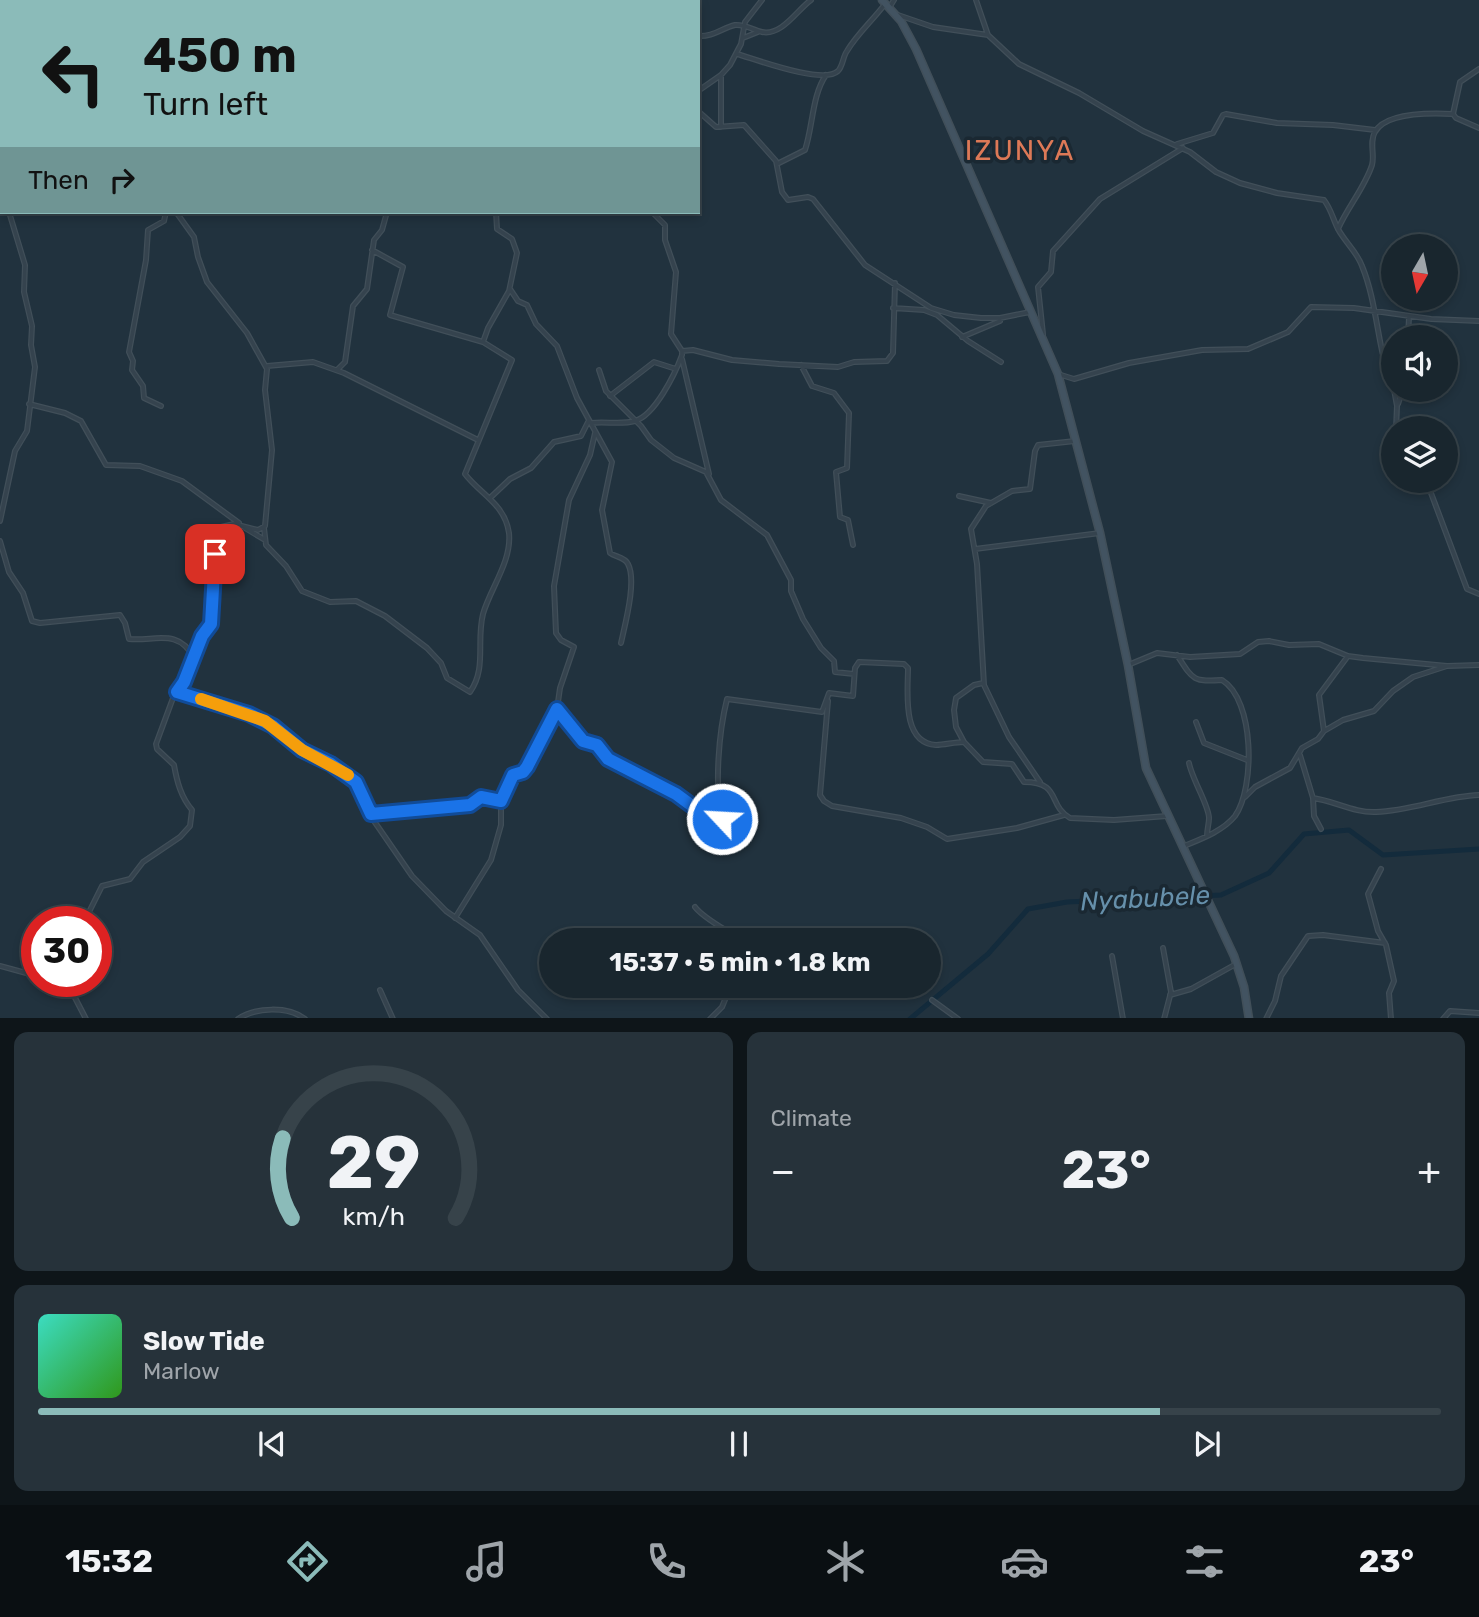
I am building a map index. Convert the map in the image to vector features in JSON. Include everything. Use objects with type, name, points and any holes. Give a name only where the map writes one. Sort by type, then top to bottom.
[{"type":"street","points":[[700,90],[721,75],[737,54],[744,25],[762,0]]},
{"type":"street","points":[[700,36],[744,25],[767,33],[782,27],[811,0]]},
{"type":"street","points":[[737,54],[789,69],[826,75],[839,69],[846,51],[894,0]]},
{"type":"street","points":[[976,0],[988,35],[1019,64],[1079,93],[1143,131],[1183,148],[1216,172],[1240,183],[1277,193],[1319,197],[1331,209],[1338,229],[1362,264],[1381,343]]},
{"type":"street","points":[[888,6],[933,27],[988,35]]},
{"type":"street","points":[[888,6],[916,49],[1058,374],[1100,533],[1128,665],[1146,768],[1236,964],[1244,987],[1249,1018]]},
{"type":"street","points":[[743,38],[760,31]]},
{"type":"street","points":[[1453,114],[1460,82],[1479,69]]},
{"type":"street","points":[[721,75],[721,127]]},
{"type":"street","points":[[777,164],[805,149],[817,94],[826,75]]},
{"type":"street","points":[[700,113],[713,125],[744,125],[777,164],[782,192],[788,200],[805,197],[813,199],[860,259],[931,307],[954,315],[1000,318],[1032,311]]},
{"type":"street","points":[[1338,229],[1372,165],[1372,140],[1376,131],[1391,120],[1430,113],[1453,114],[1479,128]]},
{"type":"street","points":[[1175,144],[1213,133],[1226,114],[1273,122],[1333,125],[1376,131]]},
{"type":"street","points":[[1044,341],[1038,287],[1051,272],[1053,251],[1108,192],[1139,177],[1183,148]]},
{"type":"street","points":[[0,521],[15,451],[27,431],[34,378],[31,345],[33,329],[24,292],[25,265],[10,214]]},
{"type":"street","points":[[161,405],[144,398],[143,386],[132,370],[134,361],[129,352],[146,260],[148,230],[164,221],[166,214]]},
{"type":"street","points":[[177,214],[194,237],[198,257],[208,282],[247,332],[265,366],[272,450],[265,540]]},
{"type":"street","points":[[337,370],[345,362],[353,306],[367,289],[372,250],[386,214]]},
{"type":"street","points":[[483,342],[510,289],[517,251],[512,239],[497,229],[496,214]]},
{"type":"street","points":[[654,214],[665,223],[666,244],[676,272],[671,334],[682,353],[684,373],[710,475],[721,500],[761,528],[772,541],[791,580],[801,615],[821,648],[835,661],[835,672],[854,674]]},
{"type":"street","points":[[29,404],[65,412],[82,421],[106,465],[133,464],[182,481],[265,540],[302,591],[330,602],[356,601],[385,615],[427,648],[441,663],[447,678],[470,692],[479,677],[482,618],[499,575],[508,541],[505,520],[491,497],[465,475],[512,361],[509,356],[483,342],[390,314],[403,267],[372,250]]},
{"type":"street","points":[[682,353],[693,350],[732,360],[838,367],[854,362],[889,360],[893,353],[895,283]]},
{"type":"street","points":[[510,289],[518,301],[527,305],[536,324],[555,342],[572,388],[612,462],[602,510],[608,549],[612,555],[627,561],[629,567],[630,588],[621,643]]},
{"type":"street","points":[[1058,374],[1074,379],[1129,363],[1202,350],[1248,349],[1288,332],[1311,307],[1479,321]]},
{"type":"street","points":[[893,308],[932,313],[944,319],[962,337],[1001,362]]},
{"type":"street","points":[[1409,317],[1409,325]]},
{"type":"street","points":[[962,337],[1000,321]]},
{"type":"street","points":[[590,421],[635,421],[646,414],[677,370],[682,353]]},
{"type":"street","points":[[265,366],[313,362],[337,370],[478,440]]},
{"type":"street","points":[[610,396],[653,362],[677,370]]},
{"type":"street","points":[[801,365],[812,386],[834,393],[849,413],[848,468],[838,469],[836,473],[840,517],[848,520],[853,545]]},
{"type":"street","points":[[599,370],[602,385],[610,396],[651,440],[674,458],[710,475]]},
{"type":"street","points":[[1396,402],[1397,416]]},
{"type":"street","points":[[1397,406],[1398,402]]},
{"type":"street","points":[[491,497],[510,480],[531,468],[554,442],[581,436],[590,421]]},
{"type":"street","points":[[455,918],[491,860],[501,825],[501,801],[513,775],[523,772],[527,767],[557,709],[560,688],[574,647],[561,640],[555,629],[556,565],[572,492],[590,455],[594,433]]},
{"type":"street","points":[[1064,815],[1009,737],[983,681],[975,549],[971,529],[981,511],[991,503],[1012,491],[1030,489],[1038,445],[1074,441]]},
{"type":"street","points":[[1431,493],[1467,589],[1479,594]]},
{"type":"street","points":[[959,496],[991,503]]},
{"type":"street","points":[[92,906],[102,886],[130,879],[143,862],[180,837],[192,822],[192,810],[185,802],[183,792],[175,780],[174,765],[156,747],[202,636],[211,624],[214,567],[220,531],[224,525],[240,524],[258,530],[264,528]]},
{"type":"street","points":[[975,549],[1100,533]]},
{"type":"street","points":[[0,541],[9,572],[23,593],[32,621],[40,623],[120,615],[125,623],[128,639],[167,637],[187,649],[194,658]]},
{"type":"street","points":[[1128,665],[1157,653],[1177,656],[1240,654],[1258,642],[1269,641],[1289,645],[1319,644],[1348,656],[1447,666],[1479,665]]},
{"type":"street","points":[[1177,656],[1192,678],[1202,682],[1222,680],[1232,688],[1243,709],[1249,744],[1244,798]]},
{"type":"street","points":[[1324,732],[1319,695],[1348,656]]},
{"type":"street","points":[[828,695],[832,693],[853,696],[854,674],[859,662],[907,665],[908,711],[912,726],[919,736],[935,745],[964,742]]},
{"type":"street","points":[[1184,846],[1231,821],[1244,798],[1255,787],[1290,768],[1299,752],[1324,732],[1343,720],[1374,712],[1393,691],[1413,677],[1447,666]]},
{"type":"street","points":[[983,681],[982,684],[974,684],[965,695],[956,698],[956,727],[964,742],[983,762],[1012,764],[1024,782],[1040,782]]},
{"type":"street","points":[[177,692],[249,714],[273,726],[302,750],[338,768],[356,782],[371,814],[412,876],[455,918],[481,935],[518,990],[547,1018]]},
{"type":"street","points":[[557,709],[583,741],[597,745],[608,759],[676,794],[716,822],[722,819],[719,791],[721,741],[727,699],[819,712],[823,711],[828,695]]},
{"type":"street","points":[[828,695],[820,795],[832,806],[908,820],[947,839],[1017,828],[1064,815],[1077,820],[1093,821],[1169,816]]},
{"type":"street","points":[[1196,722],[1204,743],[1247,760]]},
{"type":"street","points":[[1299,752],[1313,798],[1314,816],[1321,829]]},
{"type":"street","points":[[1189,763],[1209,818],[1207,836]]},
{"type":"street","points":[[1313,798],[1337,802],[1350,809],[1376,812],[1479,794]]},
{"type":"street","points":[[371,814],[470,805],[481,797],[501,801]]},
{"type":"street","points":[[1381,869],[1368,894],[1378,931],[1385,943],[1394,981],[1389,993],[1391,1018]]},
{"type":"street","points":[[695,906],[703,916],[726,928]]},
{"type":"street","points":[[1266,1018],[1275,1001],[1282,973],[1308,936],[1323,935],[1385,943]]},
{"type":"street","points":[[1163,948],[1170,995],[1164,1018]]},
{"type":"street","points":[[1112,956],[1123,1018]]},
{"type":"street","points":[[1170,995],[1191,989],[1236,964]]},
{"type":"street","points":[[0,966],[21,972]]},
{"type":"street","points":[[380,990],[393,1018]]},
{"type":"street","points":[[75,997],[86,1018]]},
{"type":"street","points":[[710,1018],[722,1007],[726,998]]},
{"type":"street","points":[[932,1000],[958,1018]]},
{"type":"street","points":[[238,1018],[247,1014],[287,1009],[305,1018]]},
{"type":"street","points":[[1443,1018],[1450,1011],[1479,1013]]},
{"type":"waterway","name":"Nyabubele","points":[[911,1018],[988,954],[1028,909],[1067,902],[1221,895],[1269,873],[1304,834],[1349,830],[1383,855],[1479,849]]},
{"type":"slow traffic","points":[[201,699],[265,721],[302,750],[348,775]]},
{"type":"district","name":"IZUNYA","points":[[1020,150]]},
{"type":"route","points":[[215,554],[211,624],[202,636],[193,662],[177,692],[249,714],[273,726],[302,750],[345,772],[358,785],[371,814],[457,804],[470,805],[481,797],[501,801],[513,775],[523,772],[527,767],[557,709],[573,725],[583,741],[597,745],[608,759],[667,788],[714,822],[720,822],[722,819]]}]
